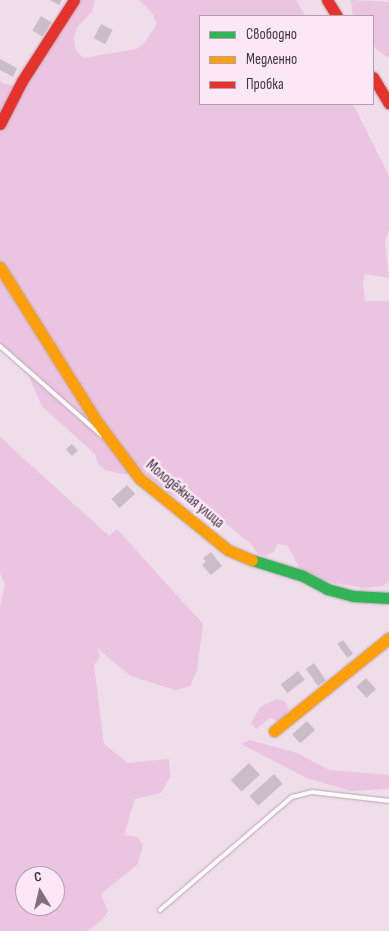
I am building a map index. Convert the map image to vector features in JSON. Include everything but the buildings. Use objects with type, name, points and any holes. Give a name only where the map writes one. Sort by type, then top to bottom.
[{"type":"street","points":[[0,124],[22,81],[74,0]]},
{"type":"street","points":[[328,0],[336,15]]},
{"type":"street","points":[[374,79],[389,104]]},
{"type":"street","name":"Молодёжная улица","points":[[0,267],[98,423],[139,478],[228,550],[261,564],[303,576],[327,589],[353,596],[389,598]]},
{"type":"street","points":[[274,731],[389,638]]},
{"type":"lane","points":[[0,346],[120,452]]},
{"type":"lane","points":[[160,910],[292,797],[302,792],[389,801]]},
{"type":"shaded area","points":[[80,0],[95,0],[92,12],[77,27],[74,38],[76,50],[83,58],[137,49],[144,43],[157,24],[153,14],[139,0],[296,0],[304,15],[199,15],[199,105],[354,105],[389,176],[389,230],[385,242],[389,278],[365,274],[363,283],[365,301],[389,301],[389,581],[383,586],[363,588],[314,579],[301,571],[287,545],[277,544],[274,552],[265,556],[257,553],[252,545],[222,520],[163,490],[141,471],[123,474],[105,470],[98,464],[95,454],[42,406],[26,370],[0,347],[0,80],[4,84],[13,85],[22,81],[34,60],[52,48],[58,30]]},
{"type":"shaded area","points":[[351,0],[389,2],[389,58],[376,49],[374,44],[374,15],[353,15]]},
{"type":"shaded area","points":[[0,437],[109,536],[117,529],[203,624],[197,670],[190,686],[175,690],[131,676],[98,649],[100,657],[94,665],[104,744],[128,763],[169,759],[170,777],[161,793],[135,799],[124,835],[137,837],[143,845],[138,864],[101,894],[108,911],[103,919],[87,931],[0,931],[0,608],[5,584],[0,573]]},
{"type":"shaded area","points":[[277,699],[284,701],[289,708],[285,717],[277,721],[270,718],[256,729],[251,723],[260,707]]},
{"type":"shaded area","points":[[249,740],[297,753],[329,770],[389,775],[389,789],[351,791],[307,778],[241,744]]},
{"type":"traffic: fast","points":[[252,560],[303,576],[327,589],[353,596],[389,598]]},
{"type":"traffic: slow","points":[[0,267],[98,423],[139,478],[228,550],[252,560]]},
{"type":"traffic: slow","points":[[274,731],[389,638]]},
{"type":"traffic: jam","points":[[0,124],[22,81],[74,0]]},
{"type":"traffic: jam","points":[[327,0],[336,15]]},
{"type":"traffic: jam","points":[[374,79],[389,104]]}]
